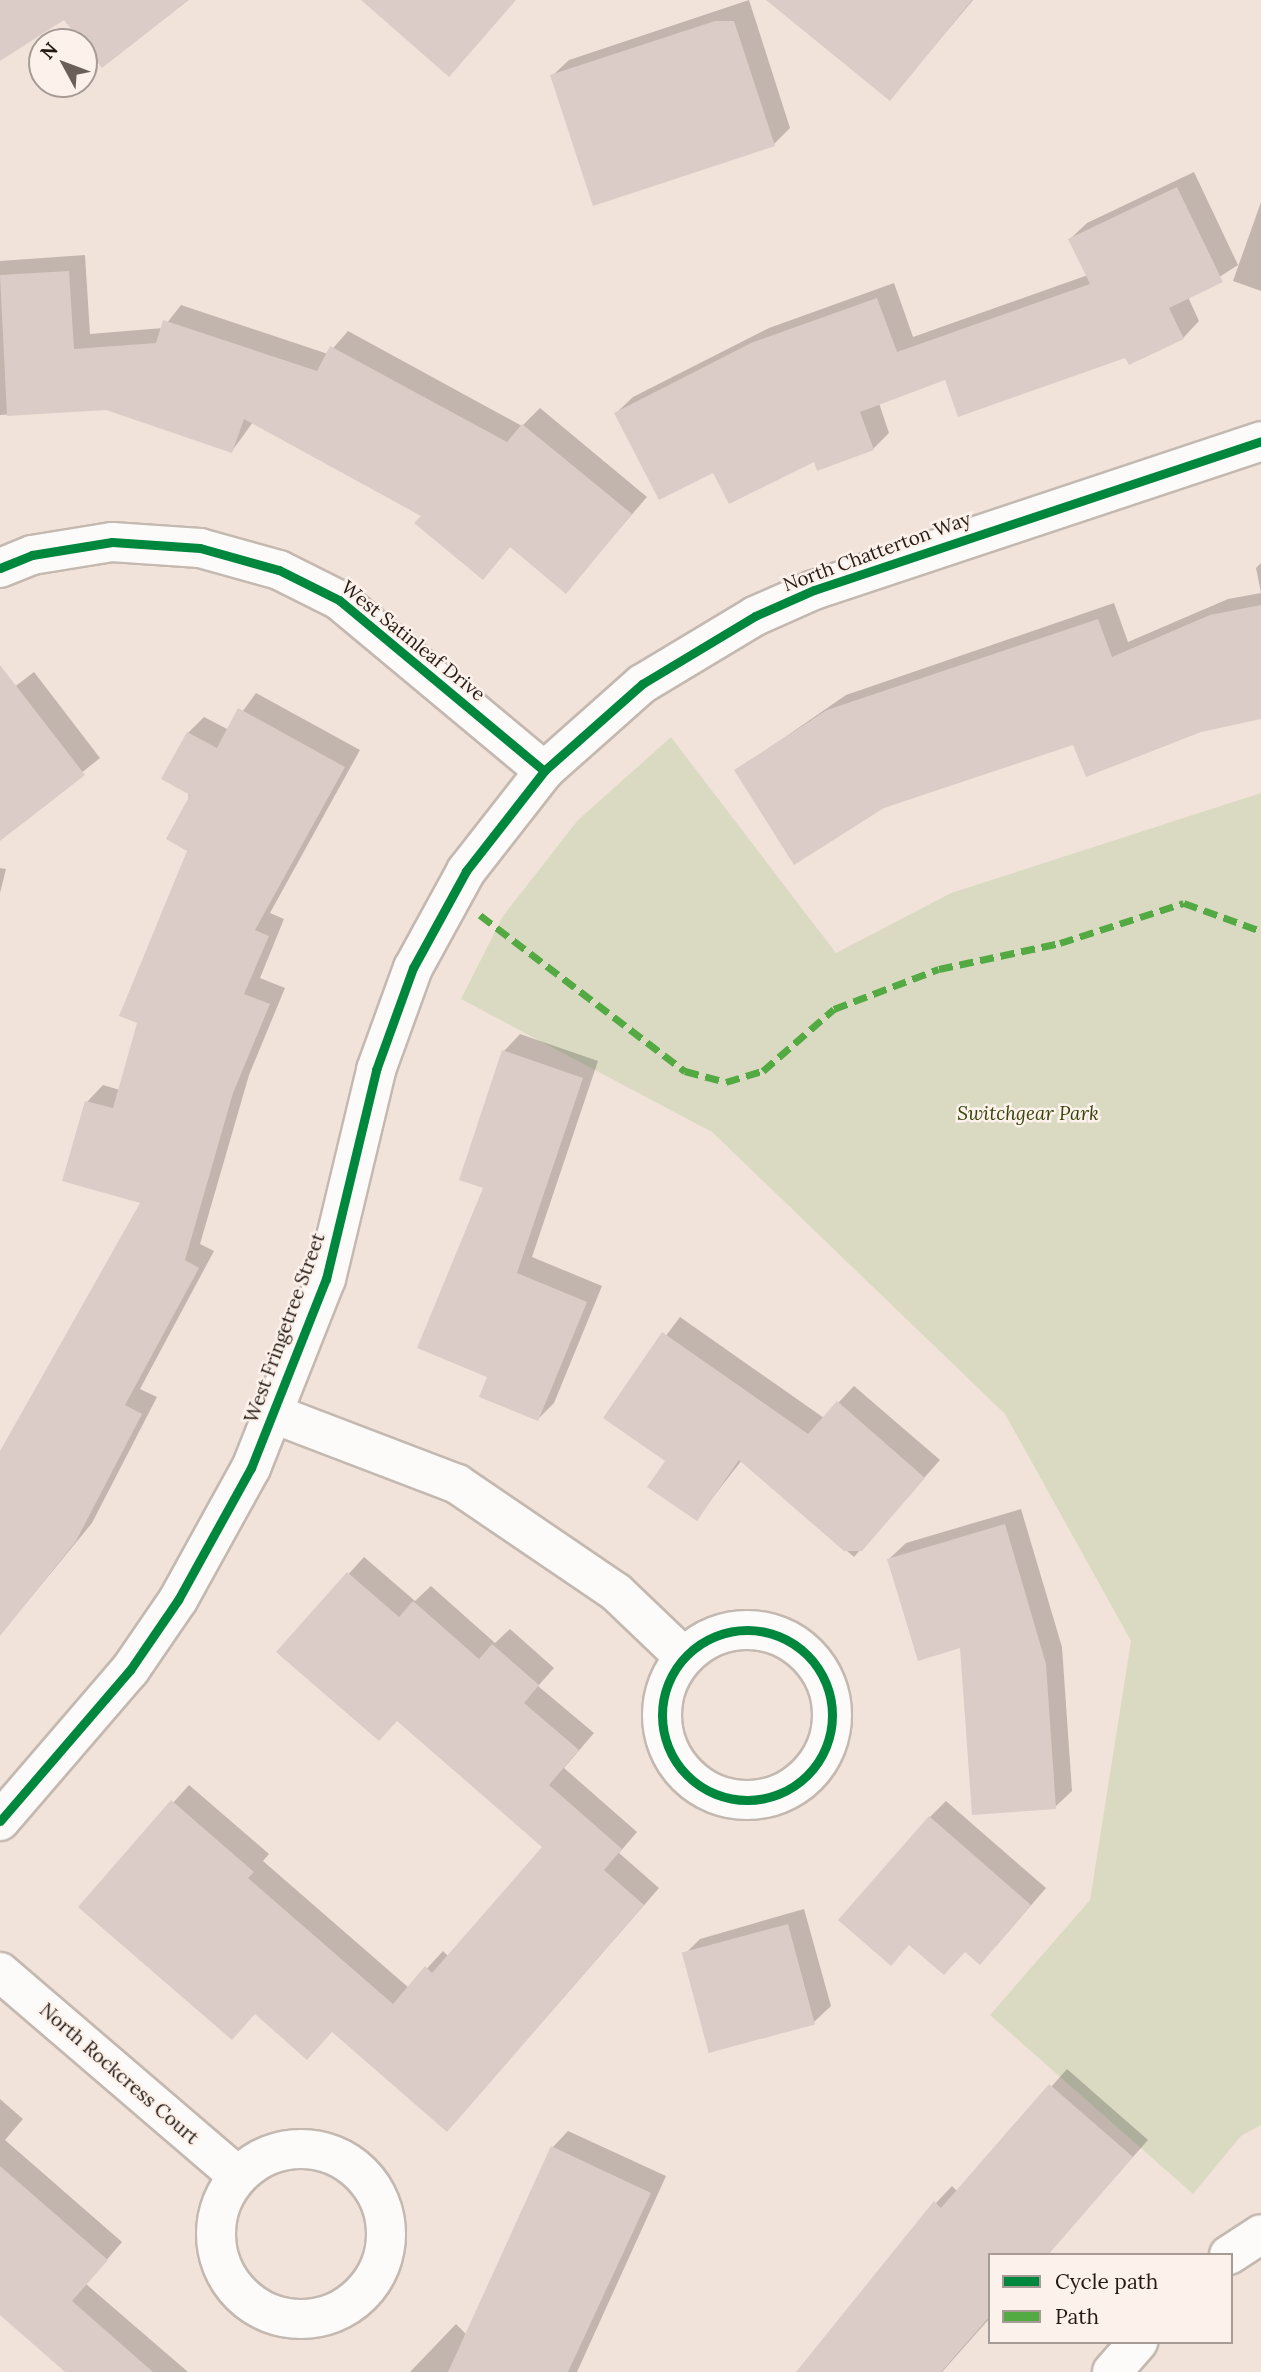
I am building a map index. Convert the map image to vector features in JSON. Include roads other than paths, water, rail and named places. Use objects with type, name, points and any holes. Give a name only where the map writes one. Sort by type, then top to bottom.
[{"type":"street","name":"North Chatterton Way","points":[[544,771],[642,684],[755,616],[814,590],[1261,441]]},
{"type":"street","name":"West Satinleaf Drive","points":[[0,568],[32,555],[112,542],[200,548],[279,570],[339,600],[544,771]]},
{"type":"street","name":"West Fringetree Street","points":[[0,1821],[130,1670],[178,1600],[274,1414],[326,1279],[376,1070],[412,968],[466,871],[544,771]]},
{"type":"street","points":[[274,1414],[457,1483],[616,1592],[684,1657]]},
{"type":"street","points":[[744,1629],[778,1634],[807,1651],[826,1679],[834,1711],[828,1745],[811,1773],[783,1793],[751,1802],[717,1797],[688,1779],[668,1752],[661,1719],[666,1686],[684,1657],[711,1637],[744,1629]]},
{"type":"street","name":"North Rockcress Court","points":[[0,1972],[238,2175]]},
{"type":"street","points":[[298,2147],[332,2153],[360,2171],[380,2197],[388,2230],[383,2263],[365,2293],[337,2313],[304,2320],[271,2315],[243,2298],[222,2270],[215,2237],[220,2203],[238,2175],[266,2156],[298,2147]]},
{"type":"street","points":[[1232,2253],[1261,2234]]},
{"type":"street","points":[[1112,2372],[1136,2344]]},
{"type":"park label","name":"Switchgear Park","points":[[1028,1114]]}]
